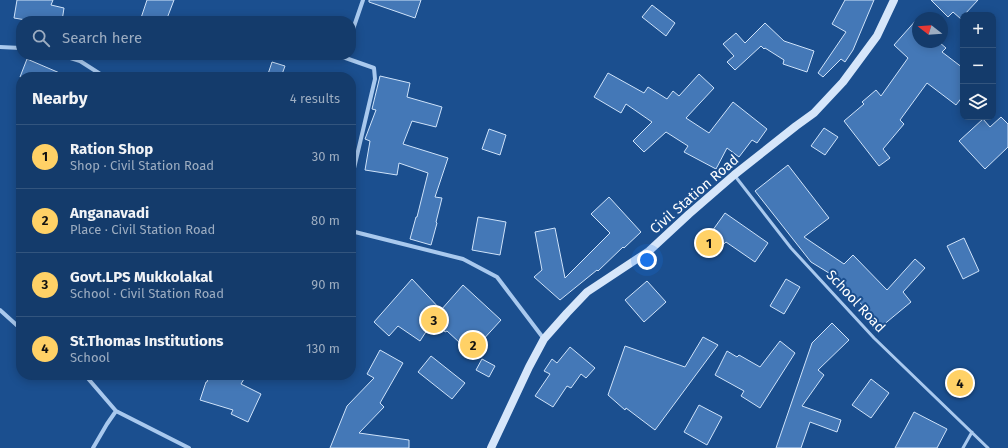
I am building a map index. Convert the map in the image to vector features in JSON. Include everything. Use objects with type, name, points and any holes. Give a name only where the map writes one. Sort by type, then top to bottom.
[{"type":"main road","name":"Civil Station Road","points":[[491,448],[544,339],[587,292],[649,251],[734,175],[814,113],[843,82],[877,36],[894,0]]},
{"type":"street","points":[[356,20],[363,0]]},
{"type":"street","points":[[0,46],[16,48]]},
{"type":"street","points":[[77,60],[97,72]]},
{"type":"street","points":[[354,60],[374,68],[375,79],[356,160]]},
{"type":"street","points":[[356,232],[463,259],[497,277],[544,339]]},
{"type":"street","points":[[0,310],[16,324]]},
{"type":"street","points":[[89,380],[116,411],[189,448]]},
{"type":"street","points":[[93,448],[116,411]]},
{"type":"lane","name":"School Road","points":[[734,175],[791,248],[874,338],[988,448]]},
{"type":"lane","points":[[963,448],[972,432]]},
{"type":"building","points":[[17,0],[53,0],[51,5],[64,8],[63,16],[16,16],[16,18],[14,18]]},
{"type":"building","points":[[147,0],[174,0],[168,16],[142,16]]},
{"type":"building","points":[[369,0],[421,0],[415,18],[369,2]]},
{"type":"building","points":[[845,0],[874,0],[853,50],[845,62],[841,59],[823,77],[818,73],[846,32],[832,24]]},
{"type":"building","points":[[931,0],[978,0],[967,12],[960,12],[960,18],[953,12],[948,17],[948,12],[943,12]]},
{"type":"building","points":[[652,5],[675,23],[666,36],[642,17]]},
{"type":"building","points":[[765,23],[784,41],[814,51],[807,72],[783,64],[784,60],[761,46],[735,70],[727,62],[734,56],[723,44],[736,33],[745,43]]},
{"type":"building","points":[[912,25],[912,48],[946,48],[942,52],[960,66],[960,100],[956,105],[927,83],[900,120],[904,124],[883,149],[890,158],[879,166],[844,121],[864,104],[862,102],[876,90],[881,96],[908,58],[894,45]]},
{"type":"building","points":[[27,60],[29,60],[57,72],[22,72]]},
{"type":"building","points":[[272,62],[285,66],[283,72],[269,72]]},
{"type":"building","points":[[608,73],[644,93],[648,87],[667,99],[673,91],[679,96],[699,74],[714,88],[686,118],[709,133],[733,102],[767,129],[757,143],[752,140],[739,157],[727,148],[716,169],[684,152],[688,146],[666,132],[644,152],[633,141],[652,122],[626,104],[621,113],[594,97]]},
{"type":"building","points":[[380,76],[410,83],[407,97],[442,107],[436,127],[412,121],[403,144],[448,158],[435,197],[442,198],[431,245],[410,239],[428,173],[399,163],[397,175],[365,170],[370,141],[365,139],[376,110],[372,109]]},
{"type":"building","points":[[1001,117],[1008,124],[1008,147],[985,169],[959,141],[982,120],[984,120],[990,127]]},
{"type":"building","points":[[824,128],[838,137],[825,155],[811,146]]},
{"type":"building","points":[[489,129],[506,135],[500,155],[482,149]]},
{"type":"building","points":[[788,165],[829,218],[804,237],[844,264],[853,255],[887,290],[915,259],[925,268],[903,292],[911,302],[876,331],[860,312],[865,308],[837,278],[811,262],[755,191]]},
{"type":"building","points":[[609,197],[641,232],[598,271],[597,270],[560,300],[534,277],[542,270],[535,232],[555,228],[565,278],[610,233],[591,214]]},
{"type":"building","points":[[725,213],[768,243],[755,262],[726,242],[711,256],[697,240],[708,231],[710,234]]},
{"type":"building","points":[[478,217],[506,222],[500,255],[472,250]]},
{"type":"building","points":[[964,238],[979,271],[963,279],[947,246]]},
{"type":"building","points":[[412,279],[441,310],[463,285],[501,320],[480,343],[482,345],[473,355],[447,331],[445,332],[433,321],[420,341],[398,326],[389,336],[374,322]]},
{"type":"building","points":[[786,279],[800,287],[784,314],[770,306]]},
{"type":"building","points":[[647,281],[666,302],[644,322],[625,300]]},
{"type":"building","points":[[832,323],[849,340],[818,370],[824,375],[802,406],[841,420],[837,432],[810,422],[801,448],[776,448],[812,343]]},
{"type":"building","points":[[703,337],[718,345],[655,430],[626,408],[625,410],[608,395],[625,346],[685,367]]},
{"type":"building","points":[[780,341],[795,353],[760,408],[741,396],[744,391],[715,375],[727,351],[737,357],[739,355],[760,367]]},
{"type":"building","points":[[570,347],[595,368],[586,378],[581,374],[571,388],[567,386],[553,407],[535,396],[550,374],[544,371],[552,359],[557,363]]},
{"type":"building","points":[[380,350],[403,363],[380,403],[384,407],[359,433],[409,440],[409,448],[330,448],[347,406],[374,378],[367,374]]},
{"type":"building","points":[[431,356],[465,383],[452,399],[418,372]]},
{"type":"building","points":[[482,359],[495,366],[489,377],[476,370]]},
{"type":"building","points":[[871,379],[889,393],[871,418],[852,405]]},
{"type":"building","points":[[208,380],[243,380],[241,384],[261,394],[248,422],[231,414],[233,410],[200,400]]},
{"type":"building","points":[[699,405],[722,417],[707,445],[684,432]]},
{"type":"building","points":[[914,412],[947,429],[937,448],[895,448]]},
{"type":"place","name":"Ration Shop","points":[[709,243]]},
{"type":"place","name":"Govt.LPS Mukkolakal","points":[[434,320]]},
{"type":"place","name":"Anganavadi","points":[[473,345]]},
{"type":"place","name":"St.Thomas Institutions","points":[[960,383]]}]
